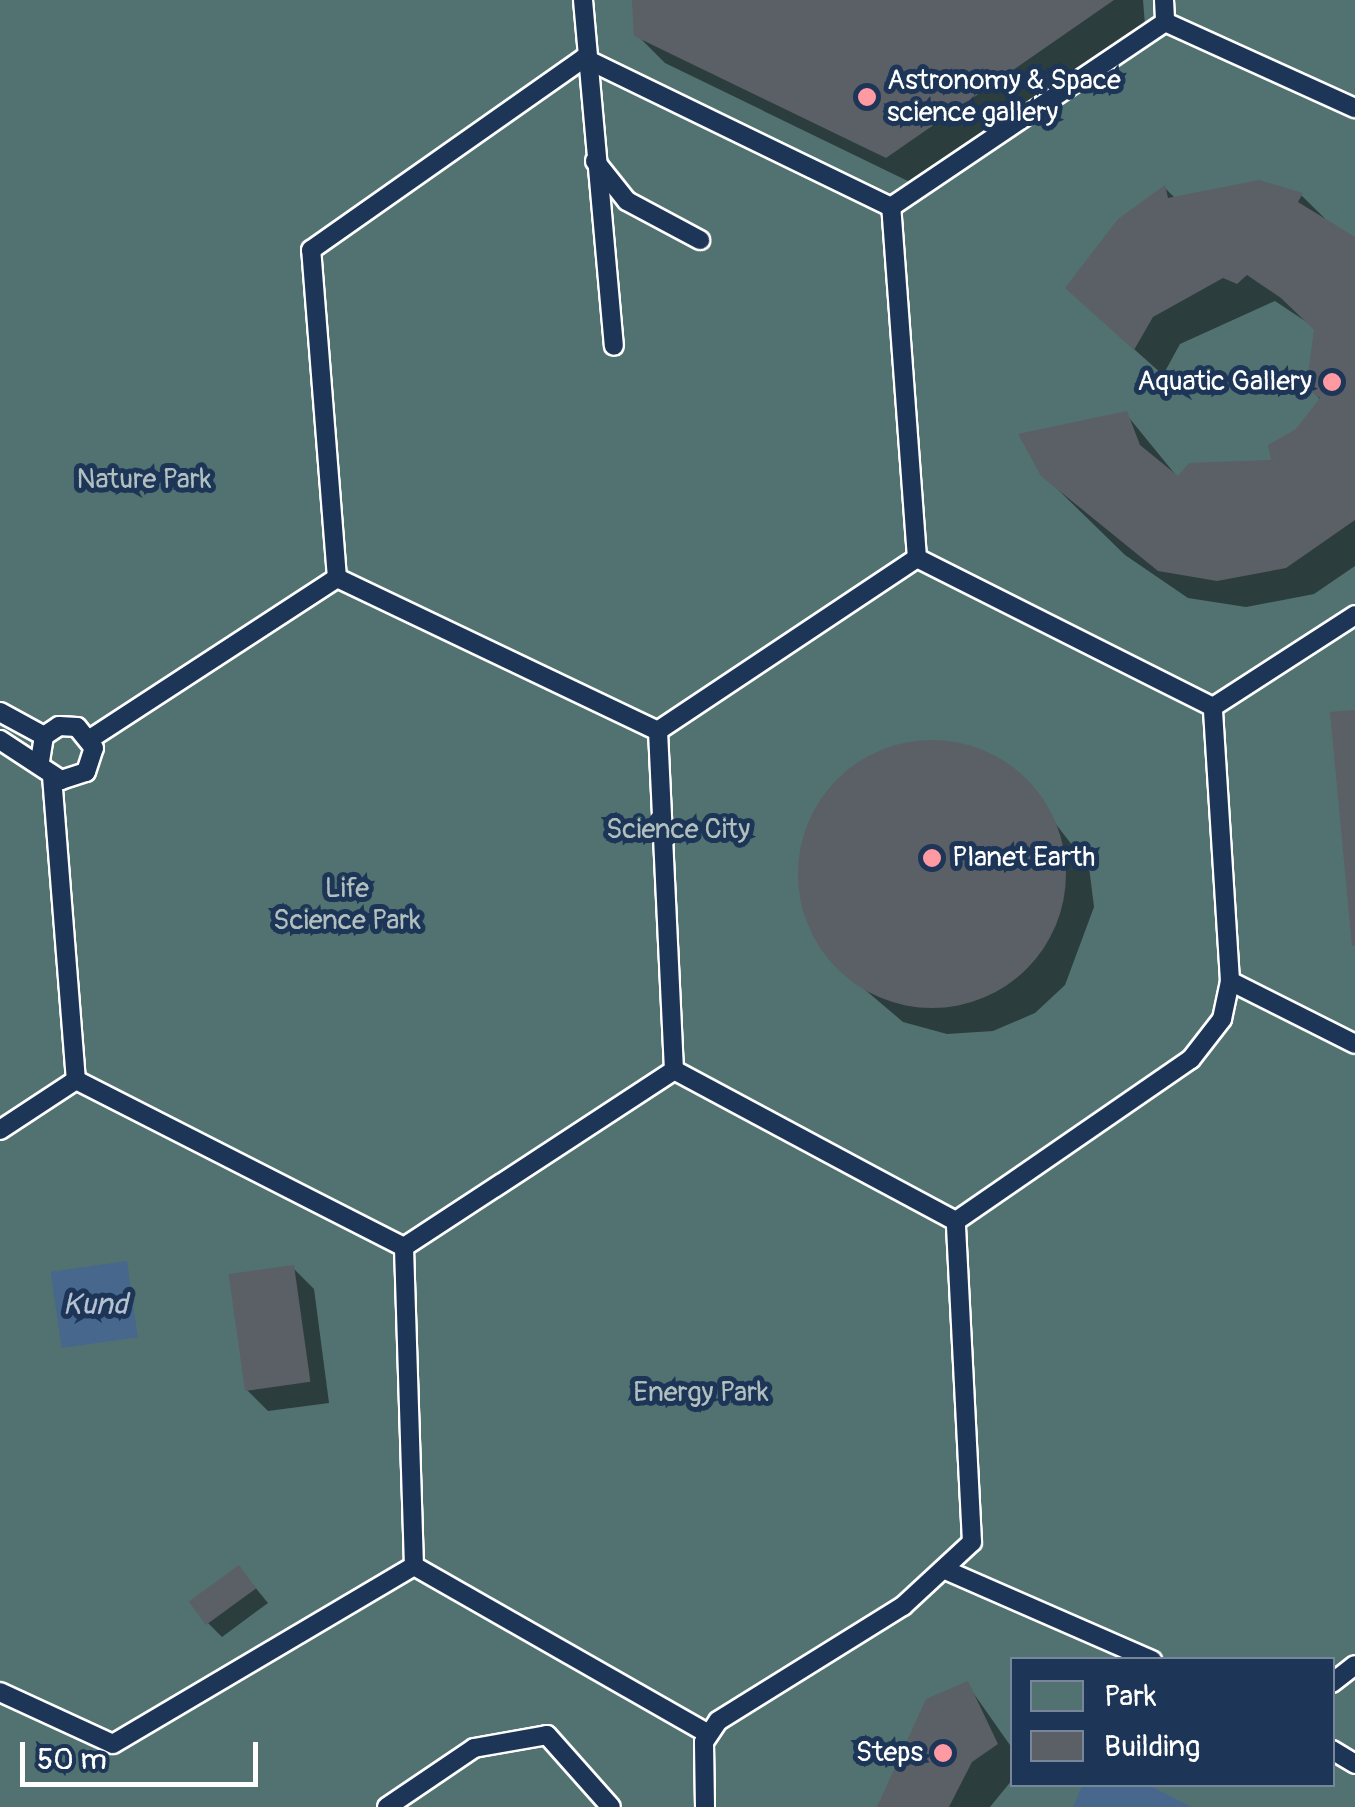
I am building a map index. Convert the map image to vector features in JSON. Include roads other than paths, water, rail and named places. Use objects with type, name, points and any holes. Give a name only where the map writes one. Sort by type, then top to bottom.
[{"type":"lane","points":[[583,0],[584,58],[614,346]]},
{"type":"lane","points":[[1164,0],[1165,22]]},
{"type":"lane","points":[[891,207],[1165,22]]},
{"type":"lane","points":[[1165,22],[1355,108]]},
{"type":"lane","points":[[584,58],[891,207]]},
{"type":"lane","points":[[337,578],[310,250],[584,58]]},
{"type":"lane","points":[[595,161],[627,201],[700,240]]},
{"type":"lane","points":[[891,207],[917,558]]},
{"type":"lane","points":[[917,558],[1213,708]]},
{"type":"lane","points":[[658,731],[917,558]]},
{"type":"lane","points":[[337,578],[658,731]]},
{"type":"lane","points":[[0,740],[46,769],[86,772],[90,739],[337,578]]},
{"type":"lane","points":[[1213,708],[1355,615]]},
{"type":"lane","points":[[705,1807],[709,1734],[763,1688],[948,1571],[972,1542],[974,1512],[956,1221],[972,1201],[1191,1059],[1222,1019],[1230,981],[1213,708]]},
{"type":"lane","points":[[0,712],[44,736]]},
{"type":"lane","points":[[44,736],[68,726],[90,739]]},
{"type":"lane","points":[[658,731],[674,1070]]},
{"type":"lane","points":[[44,736],[76,1080]]},
{"type":"lane","points":[[1230,981],[1355,1044]]},
{"type":"lane","points":[[674,1070],[956,1221]]},
{"type":"lane","points":[[404,1248],[674,1070]]},
{"type":"lane","points":[[76,1080],[404,1248]]},
{"type":"lane","points":[[0,1130],[76,1080]]},
{"type":"lane","points":[[404,1248],[414,1566]]},
{"type":"lane","points":[[0,1692],[113,1744],[414,1566]]},
{"type":"lane","points":[[414,1566],[709,1734]]},
{"type":"lane","points":[[948,1571],[1145,1657]]},
{"type":"lane","points":[[1335,1681],[1355,1665]]},
{"type":"lane","points":[[387,1807],[474,1748],[547,1734],[611,1807]]},
{"type":"water","name":"Kund","points":[[127,1261],[138,1337],[61,1348],[51,1272]]},
{"type":"water","points":[[1082,1787],[1152,1787],[1192,1807],[1073,1807]]},
{"type":"place","name":"Astronomy & Space science gallery","points":[[867,97]]},
{"type":"place","name":"Aquatic Gallery","points":[[1332,382]]},
{"type":"place","name":"Planet Earth","points":[[932,858]]},
{"type":"place","name":"Steps","points":[[943,1753]]},
{"type":"park label","name":"Nature Park","points":[[144,480]]},
{"type":"park label","name":"Science City","points":[[678,830]]},
{"type":"park label","name":"Life Science Park","points":[[347,905]]},
{"type":"park label","name":"Energy Park","points":[[701,1393]]}]
